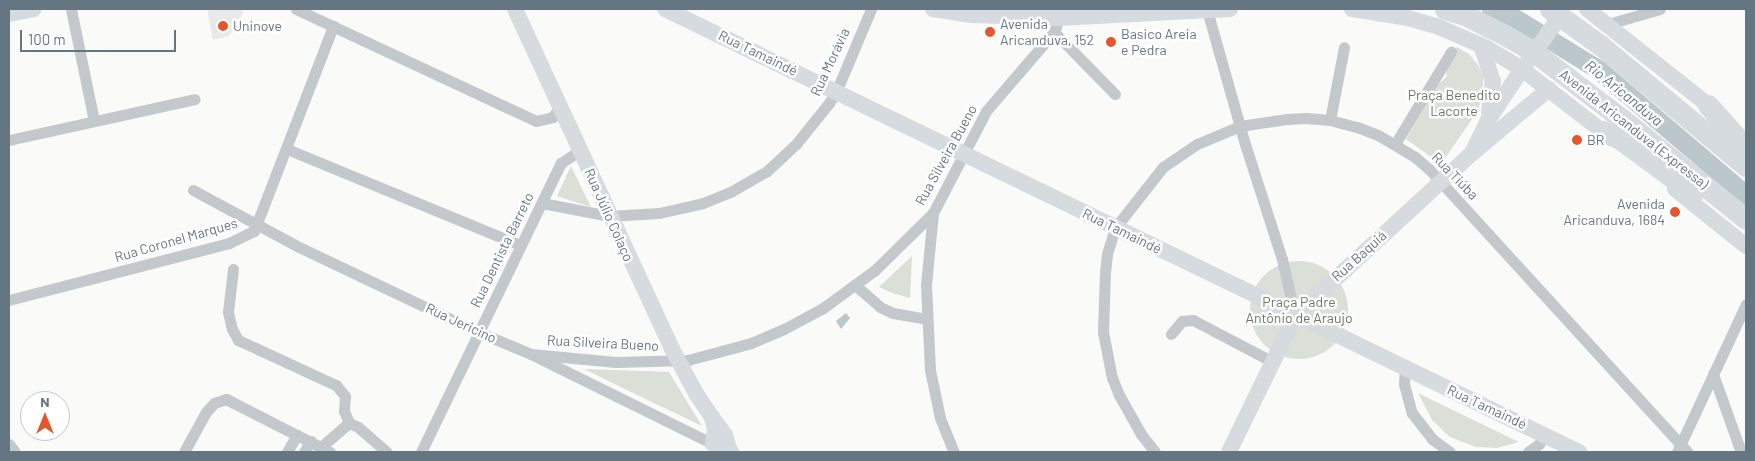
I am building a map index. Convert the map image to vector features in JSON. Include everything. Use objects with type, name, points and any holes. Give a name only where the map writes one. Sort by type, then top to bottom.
[{"type":"highway","name":"Avenida Aricanduva (Expressa)","points":[[1445,9],[1465,15],[1528,52],[1615,113],[1746,219]]},
{"type":"highway","points":[[1556,15],[1746,166]]},
{"type":"highway","points":[[1708,105],[1746,148]]},
{"type":"highway","points":[[1603,131],[1620,140],[1746,228]]},
{"type":"street","points":[[9,14],[34,9]]},
{"type":"street","points":[[71,9],[94,122]]},
{"type":"street","points":[[296,9],[536,121],[553,118],[560,106]]},
{"type":"street","name":"Rua Júlio Colaço","points":[[515,9],[609,216],[678,361],[725,435],[730,452]]},
{"type":"street","name":"Rua Tamaindé","points":[[665,9],[964,152],[1295,316],[1579,452]]},
{"type":"street","name":"Rua Morávia","points":[[542,202],[609,216],[659,213],[683,209],[732,191],[767,171],[784,156],[812,125],[836,92],[871,9]]},
{"type":"street","points":[[933,9],[1056,25],[1230,9]]},
{"type":"street","points":[[1352,9],[1408,18],[1439,27],[1481,46],[1528,52],[1549,89],[1746,246]]},
{"type":"street","points":[[1587,9],[1746,135]]},
{"type":"street","points":[[1608,24],[1660,9]]},
{"type":"street","points":[[1207,10],[1240,126],[1282,259],[1295,316]]},
{"type":"street","name":"Rua Baquiá","points":[[1470,155],[1528,52],[1556,15]]},
{"type":"street","points":[[1056,25],[1115,94]]},
{"type":"street","name":"Rua Silveira Bueno","points":[[531,354],[616,362],[678,361],[716,353],[784,329],[823,308],[855,286],[907,240],[933,213],[986,111],[1056,25]]},
{"type":"street","name":"Rua Coronel Marques","points":[[9,300],[229,243],[254,231],[333,26]]},
{"type":"street","points":[[1481,46],[1493,81],[1487,122]]},
{"type":"street","points":[[1330,120],[1344,47]]},
{"type":"street","points":[[1395,144],[1451,52]]},
{"type":"street","name":"Rua Baquiá","points":[[1228,452],[1295,316],[1338,274],[1470,155],[1549,89]]},
{"type":"street","points":[[9,140],[196,99]]},
{"type":"street","name":"Rua Tiúba","points":[[1115,228],[1164,167],[1197,144],[1240,126],[1287,119],[1330,120],[1357,127],[1395,144],[1415,157],[1441,182],[1681,450]]},
{"type":"street","points":[[287,149],[520,245]]},
{"type":"street","name":"Rua Dentista Barreto","points":[[420,452],[561,163],[580,150]]},
{"type":"street","name":"Rua Jericino","points":[[193,190],[257,225],[478,332],[531,354],[730,452]]},
{"type":"street","points":[[933,213],[928,253],[926,318],[930,370],[940,418],[954,452]]},
{"type":"street","points":[[1115,228],[1107,254],[1103,332],[1112,378],[1119,395],[1141,434],[1155,452]]},
{"type":"street","points":[[234,268],[228,312],[232,329],[238,340],[336,385],[345,396],[344,411],[349,423],[358,427],[387,452]]},
{"type":"street","points":[[855,286],[880,307],[893,313],[926,318]]},
{"type":"street","points":[[1681,450],[1713,374],[1746,304]]},
{"type":"street","points":[[1171,334],[1182,321],[1193,320],[1273,362]]},
{"type":"street","points":[[1405,369],[1404,384],[1412,413],[1432,439],[1450,452]]},
{"type":"street","points":[[1713,374],[1742,452]]},
{"type":"street","points":[[184,452],[206,412],[220,400],[230,400],[326,450],[349,423]]},
{"type":"street","name":"Rua Júlio Colaço","points":[[712,417],[715,429],[713,444]]},
{"type":"street","points":[[287,452],[297,435]]},
{"type":"street","points":[[1528,452],[1540,444],[1545,435]]},
{"type":"street","points":[[304,452],[311,441]]},
{"type":"street","points":[[9,444],[15,452]]},
{"type":"shaded area","name":"Uninove","points":[[207,9],[242,9],[243,13],[229,36],[213,40]]},
{"type":"shaded area","points":[[846,313],[850,318],[841,329],[836,321]]},
{"type":"green space","name":"Praça Benedito Lacorte","points":[[1457,47],[1470,55],[1478,65],[1483,76],[1483,96],[1477,112],[1441,164],[1406,139],[1436,87],[1447,76],[1445,68]]},
{"type":"green space","points":[[571,166],[591,207],[557,196]]},
{"type":"green space","points":[[912,256],[910,298],[879,287]]},
{"type":"green space","name":"Praça Padre Antônio de Araujo","points":[[1299,261],[1309,262],[1326,269],[1340,283],[1347,300],[1347,320],[1340,337],[1326,351],[1309,358],[1299,359],[1289,358],[1272,351],[1258,337],[1251,320],[1250,310],[1251,300],[1258,283],[1272,269],[1289,262]]},
{"type":"green space","points":[[584,369],[669,372],[702,426],[629,391]]},
{"type":"green space","points":[[1418,393],[1519,442],[1497,448],[1476,447],[1450,437],[1432,420]]},
{"type":"waterway","name":"Rio Aricanduva","points":[[1491,9],[1513,17],[1599,70],[1746,195]]},
{"type":"place","name":"Uninove","points":[[223,26]]},
{"type":"place","name":"Avenida Aricanduva, 152","points":[[990,32]]},
{"type":"place","name":"Basico Areia e Pedra","points":[[1111,42]]},
{"type":"place","name":"BR","points":[[1577,140]]},
{"type":"place","name":"Avenida Aricanduva, 1684","points":[[1675,212]]}]
